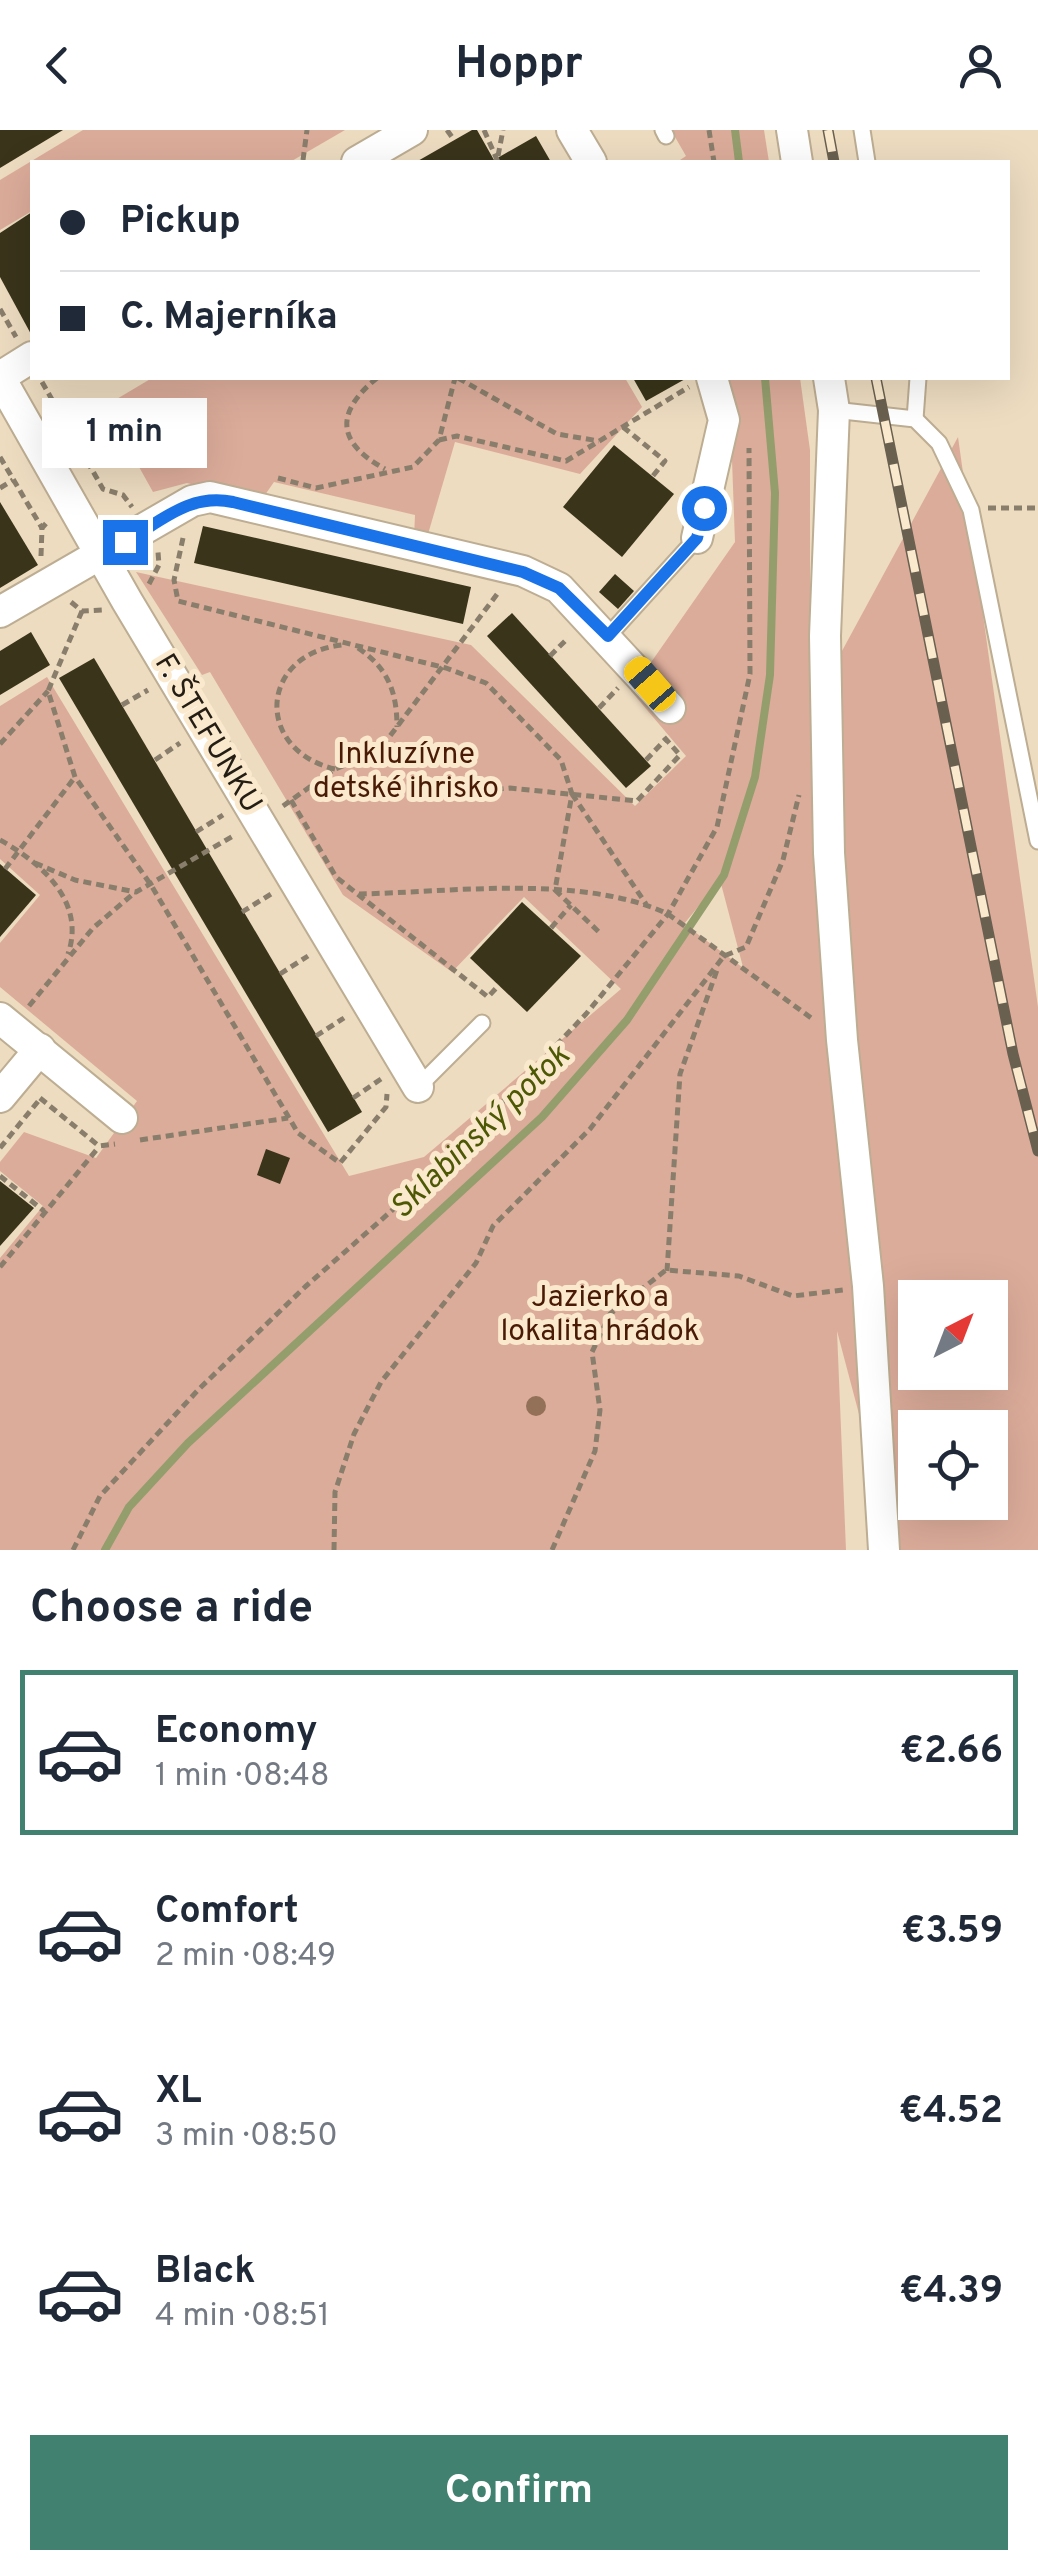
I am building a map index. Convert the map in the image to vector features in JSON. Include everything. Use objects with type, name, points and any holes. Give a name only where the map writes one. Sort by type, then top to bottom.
[{"type":"street","points":[[361,160],[412,130]]},
{"type":"street","points":[[572,130],[590,160]]},
{"type":"street","points":[[792,130],[797,160]]},
{"type":"street","points":[[0,377],[30,358]]},
{"type":"street","name":"F. ŠTEFUNKU","points":[[0,377],[100,555],[112,612],[247,828],[418,1087]]},
{"type":"street","points":[[697,538],[724,420],[713,380]]},
{"type":"street","points":[[830,380],[834,410],[824,740],[842,1040],[868,1286],[884,1550]]},
{"type":"street","points":[[0,612],[192,501],[210,497],[523,572],[559,588],[608,636],[663,717]]},
{"type":"street","points":[[6,1022],[64,1069],[126,1134]]},
{"type":"street","points":[[0,1097],[40,1049]]},
{"type":"lane","points":[[862,130],[866,160]]},
{"type":"lane","points":[[915,419],[918,380]]},
{"type":"lane","points":[[834,410],[915,419],[939,443],[970,510],[1038,841]]},
{"type":"lane","points":[[608,636],[697,538]]},
{"type":"lane","points":[[418,1087],[482,1023]]},
{"type":"path","points":[[303,160],[307,130]]},
{"type":"path","points":[[447,130],[454,140]]},
{"type":"path","points":[[484,130],[498,160]]},
{"type":"path","points":[[498,160],[504,130]]},
{"type":"path","points":[[709,130],[714,160]]},
{"type":"path","points":[[43,380],[104,490],[123,495],[157,542],[158,565],[145,591],[112,612]]},
{"type":"path","points":[[375,380],[361,391],[348,415],[346,434],[353,450],[386,470]]},
{"type":"path","points":[[278,478],[316,488],[413,466],[439,440],[455,380]]},
{"type":"path","points":[[460,380],[558,434],[599,441]]},
{"type":"path","points":[[439,440],[456,436],[566,460],[701,380]]},
{"type":"path","points":[[622,427],[665,460],[652,476]]},
{"type":"path","points":[[73,1550],[100,1496],[187,1402],[305,1287],[439,1169],[586,1014],[668,914],[717,827],[750,674],[748,444]]},
{"type":"path","points":[[0,457],[42,528]]},
{"type":"path","points":[[0,488],[13,480]]},
{"type":"path","points":[[970,510],[1016,505],[1038,508]]},
{"type":"path","points":[[184,536],[174,580],[178,602],[446,668],[486,683],[561,760],[572,794],[646,904]]},
{"type":"path","points":[[31,554],[39,549]]},
{"type":"path","points":[[6,1022],[110,910],[336,769],[373,754],[446,668],[506,582]]},
{"type":"path","points":[[0,744],[48,691],[82,610]]},
{"type":"path","points":[[550,656],[573,633]]},
{"type":"path","points":[[336,769],[300,758],[280,726],[277,696],[285,674],[300,660],[353,645],[374,659],[391,682],[397,700],[397,730]]},
{"type":"path","points":[[608,673],[632,700]]},
{"type":"path","points":[[138,674],[156,703]]},
{"type":"path","points":[[598,708],[620,686]]},
{"type":"path","points":[[122,705],[148,690]]},
{"type":"path","points":[[48,691],[75,778],[150,885],[298,1133],[340,1162],[386,1108],[388,1098],[372,1064]]},
{"type":"path","points":[[418,796],[510,788],[637,801],[680,754],[666,739],[663,717]]},
{"type":"path","points":[[172,730],[188,757]]},
{"type":"path","points":[[646,760],[666,739]]},
{"type":"path","points":[[154,760],[180,743]]},
{"type":"path","points":[[6,869],[75,778]]},
{"type":"path","points":[[334,1550],[335,1492],[354,1434],[381,1382],[476,1263],[493,1226],[590,1129],[724,956],[746,947],[766,906],[803,782]]},
{"type":"path","points":[[554,890],[572,794]]},
{"type":"path","points":[[214,800],[223,814],[247,828]]},
{"type":"path","points":[[291,800],[336,877],[488,997],[499,985]]},
{"type":"path","points":[[196,832],[223,814]]},
{"type":"path","points":[[244,850],[247,828]]},
{"type":"path","points":[[0,840],[21,851],[62,891],[74,937],[67,957]]},
{"type":"path","points":[[35,863],[75,880],[136,892]]},
{"type":"path","points":[[262,880],[280,910]]},
{"type":"path","points":[[359,894],[554,890],[646,904],[668,914],[842,1040]]},
{"type":"path","points":[[554,890],[602,934]]},
{"type":"path","points":[[242,912],[270,894]]},
{"type":"path","points":[[551,928],[571,906]]},
{"type":"path","points":[[298,941],[317,972]]},
{"type":"path","points":[[280,974],[308,956]]},
{"type":"path","points":[[667,1270],[680,1074],[719,964]]},
{"type":"path","points":[[335,1002],[354,1033]]},
{"type":"path","points":[[316,1036],[344,1018]]},
{"type":"path","points":[[0,1148],[64,1069]]},
{"type":"path","points":[[353,1098],[381,1079]]},
{"type":"path","points":[[40,1098],[99,1146]]},
{"type":"path","points":[[0,1267],[99,1146],[126,1134],[289,1117]]},
{"type":"path","points":[[99,1146],[126,1134]]},
{"type":"path","points":[[0,1176],[44,1211]]},
{"type":"path","points":[[29,1214],[36,1219]]},
{"type":"path","points":[[0,1253],[7,1259]]},
{"type":"path","points":[[552,1550],[595,1450],[600,1410],[592,1352],[610,1314],[667,1270],[738,1276],[793,1296],[868,1286]]},
{"type":"green space","points":[[83,130],[345,130],[293,160],[33,160]]},
{"type":"green space","points":[[671,130],[764,130],[769,160],[680,160],[686,156]]},
{"type":"green space","points":[[30,162],[30,212],[0,230],[0,180]]},
{"type":"green space","points":[[149,380],[626,380],[642,407],[580,474],[455,442],[426,541],[414,537],[415,515],[274,482],[260,502],[187,483],[153,492],[105,406]]},
{"type":"green space","points":[[729,380],[800,380],[810,450],[810,710],[958,437],[1038,1007],[1038,1550],[895,1550],[837,1331],[846,1550],[0,1550],[0,1258],[43,1206],[0,1171],[0,1162],[24,1132],[96,1158],[137,1101],[0,987],[0,943],[40,895],[0,859],[0,706],[47,677],[349,1176],[424,1157],[621,989],[524,897],[452,972],[343,895],[210,672],[202,675],[136,572],[471,645],[635,806],[686,756],[631,691],[735,542]],"holes":[[[720,880],[743,967],[684,924]]]},
{"type":"building","points":[[0,130],[63,130],[0,168]]},
{"type":"building","points":[[477,130],[494,160],[420,160]]},
{"type":"building","points":[[536,136],[550,160],[494,160]]},
{"type":"building","points":[[30,213],[30,332],[0,277],[0,233]]},
{"type":"building","points":[[634,380],[683,380],[646,401]]},
{"type":"building","points":[[614,445],[674,494],[622,557],[563,507]]},
{"type":"building","points":[[0,502],[38,565],[0,588]]},
{"type":"building","points":[[203,526],[471,587],[463,624],[194,563]]},
{"type":"building","points":[[615,574],[634,591],[618,609],[599,592]]},
{"type":"building","points":[[512,613],[651,766],[626,788],[487,636]]},
{"type":"building","points":[[31,632],[50,665],[0,695],[0,651]]},
{"type":"building","points":[[94,658],[362,1112],[328,1132],[59,678]]},
{"type":"building","points":[[0,864],[36,895],[0,937]]},
{"type":"building","points":[[522,902],[581,956],[527,1012],[470,958]]},
{"type":"building","points":[[266,1149],[290,1158],[280,1184],[257,1175]]},
{"type":"building","points":[[0,1181],[34,1208],[0,1246]]},
{"type":"waterway","name":"Sklabinský potok","points":[[735,130],[739,160]]},
{"type":"waterway","name":"Sklabinský potok","points":[[105,1550],[129,1507],[188,1443],[542,1117],[627,1020],[724,875],[755,777],[770,675],[775,493],[765,380]]},
{"type":"railway","points":[[828,130],[834,160]]},
{"type":"railway","points":[[876,380],[1013,1054],[1038,1151]]},
{"type":"route","points":[[125,542],[192,501],[210,497],[523,572],[559,588],[608,636],[697,538],[704,508]]},
{"type":"park label","name":"Inkluzívne detské ihrisko","points":[[406,772]]},
{"type":"park label","name":"Jazierko a lokalita hrádok","points":[[600,1315]]}]
